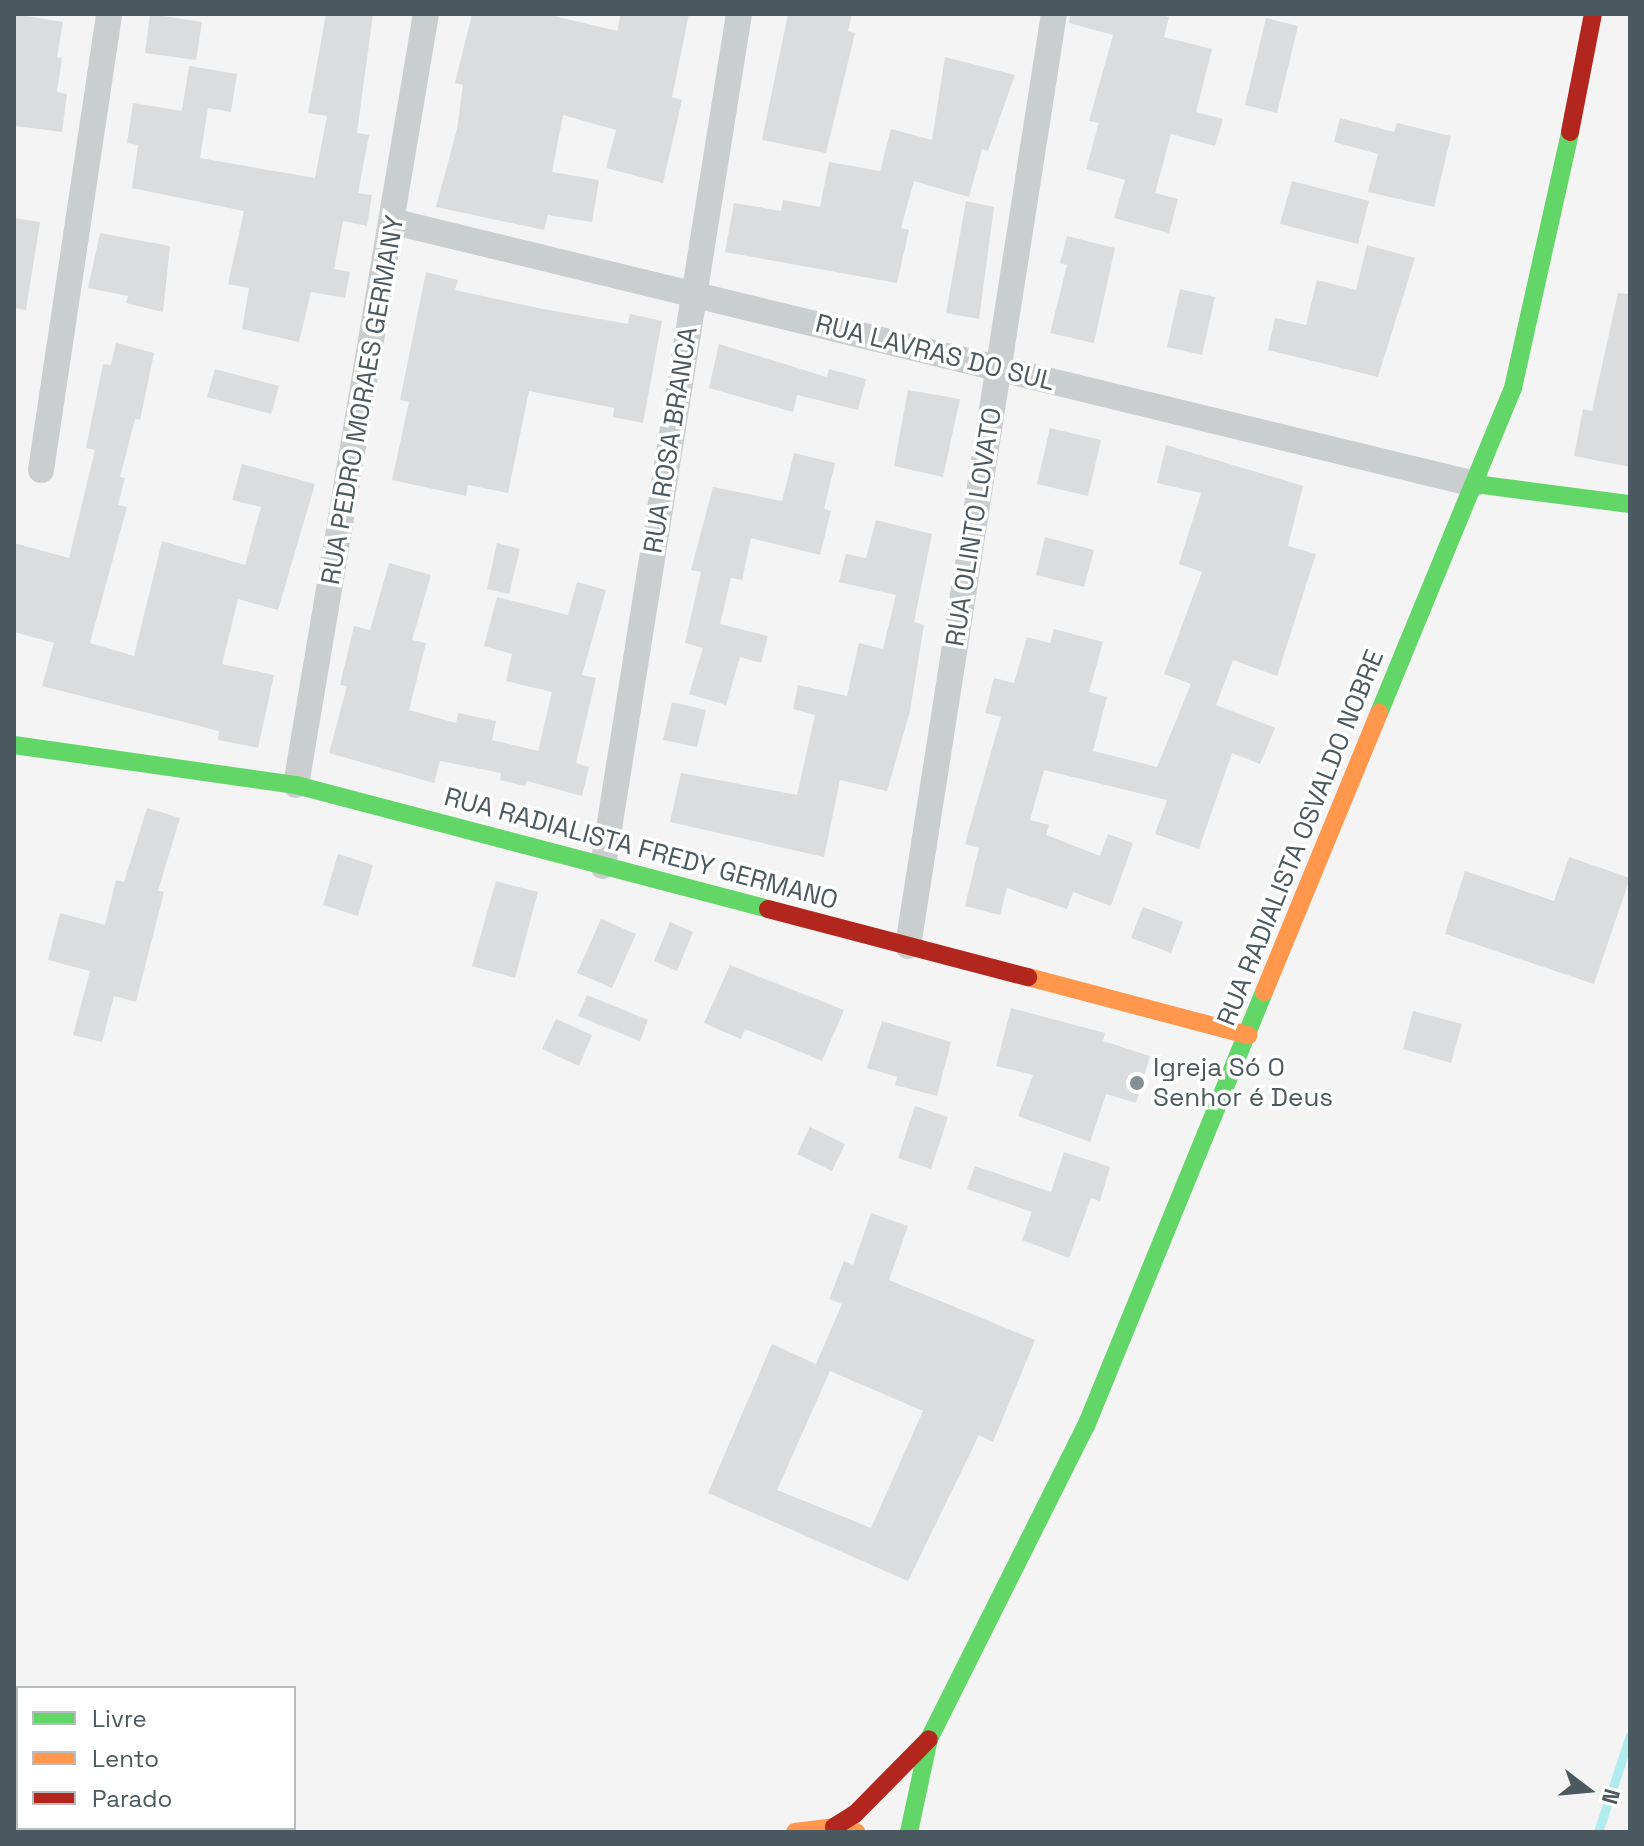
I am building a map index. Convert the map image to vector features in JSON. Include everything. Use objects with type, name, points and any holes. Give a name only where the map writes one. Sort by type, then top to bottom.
[{"type":"street","points":[[41,470],[109,14]]},
{"type":"street","name":"RUA PEDRO MORAES GERMANY","points":[[296,785],[395,222],[426,14]]},
{"type":"street","name":"RUA ROSA BRANCA","points":[[603,866],[739,14]]},
{"type":"street","name":"RUA OLINTO LOVATO","points":[[908,946],[1054,14]]},
{"type":"street","name":"RUA RADIALISTA OSVALDO NOBRE","points":[[909,1832],[929,1739],[1086,1426],[1475,484],[1520,358],[1593,14]]},
{"type":"street","name":"RUA LAVRAS DO SUL","points":[[395,222],[1475,484]]},
{"type":"street","points":[[1475,484],[1630,504]]},
{"type":"street","name":"RUA RADIALISTA FREDY GERMANO","points":[[14,745],[296,785],[1248,1035]]},
{"type":"street","name":"RUA RADIALISTA OSVALDO NOBRE","points":[[834,1827],[855,1814],[929,1739]]},
{"type":"street","points":[[795,1832],[834,1827],[856,1832]]},
{"type":"building","points":[[14,14],[63,22],[57,57],[62,58],[57,92],[67,94],[62,132],[14,126]]},
{"type":"building","points":[[150,14],[202,22],[196,60],[145,53]]},
{"type":"building","points":[[326,14],[373,14],[357,133],[369,135],[358,193],[372,195],[367,226],[343,221],[334,269],[350,272],[345,298],[311,292],[299,342],[242,329],[249,288],[228,284],[244,211],[132,188],[138,145],[127,143],[133,103],[182,111],[189,66],[237,74],[231,112],[208,108],[200,158],[315,178],[327,116],[308,113]]},
{"type":"building","points":[[472,14],[546,14],[617,31],[621,14],[689,14],[672,97],[682,100],[663,183],[606,168],[616,130],[563,115],[552,172],[599,180],[592,222],[548,215],[544,230],[436,207],[457,129],[463,85],[455,83]]},
{"type":"building","points":[[788,14],[852,14],[848,31],[855,33],[826,153],[762,140]]},
{"type":"building","points":[[1070,14],[1156,14],[1169,17],[1164,37],[1212,49],[1196,112],[1223,119],[1215,146],[1171,134],[1155,193],[1178,199],[1169,233],[1114,218],[1125,180],[1086,169],[1099,123],[1089,121],[1113,35],[1069,23]]},
{"type":"building","points":[[1266,18],[1298,26],[1277,113],[1245,105]]},
{"type":"building","points":[[945,57],[1015,75],[988,151],[982,149],[969,197],[914,181],[901,228],[909,230],[897,283],[725,252],[734,203],[781,211],[783,200],[820,207],[829,162],[880,171],[891,129],[932,140]]},
{"type":"building","points":[[1340,118],[1394,132],[1397,123],[1451,136],[1434,207],[1368,192],[1378,154],[1334,142]]},
{"type":"building","points":[[1292,181],[1369,201],[1358,244],[1280,224]]},
{"type":"building","points":[[966,201],[994,207],[979,319],[946,313]]},
{"type":"building","points":[[14,218],[40,222],[26,310],[14,308]]},
{"type":"building","points":[[100,233],[170,246],[163,312],[126,303],[128,296],[88,288]]},
{"type":"building","points":[[1067,236],[1115,248],[1094,343],[1050,333],[1067,265],[1060,263]]},
{"type":"building","points":[[1367,245],[1415,258],[1378,377],[1268,350],[1275,318],[1306,325],[1317,280],[1356,290]]},
{"type":"building","points":[[426,272],[458,280],[455,290],[543,309],[628,324],[630,314],[662,321],[643,423],[613,417],[614,408],[529,391],[508,493],[468,485],[466,496],[392,480],[409,402],[400,400]]},
{"type":"building","points":[[1180,289],[1215,297],[1202,355],[1167,347]]},
{"type":"building","points":[[1618,293],[1630,294],[1630,467],[1574,456],[1583,409],[1592,411]]},
{"type":"building","points":[[116,343],[154,353],[140,420],[135,419],[120,477],[125,478],[118,505],[127,507],[90,643],[134,656],[162,541],[245,565],[261,507],[232,500],[242,464],[315,484],[278,610],[238,599],[222,664],[274,675],[258,748],[218,740],[219,731],[42,686],[54,643],[14,632],[14,543],[69,558],[95,450],[86,448],[103,364],[111,365]]},
{"type":"building","points":[[719,344],[827,377],[829,369],[866,379],[858,410],[797,395],[793,412],[709,388]]},
{"type":"building","points":[[215,369],[279,386],[271,414],[207,397]]},
{"type":"building","points":[[908,390],[960,399],[943,477],[894,466]]},
{"type":"building","points":[[1050,428],[1101,440],[1088,496],[1037,484]]},
{"type":"building","points":[[1166,445],[1303,486],[1288,546],[1316,554],[1277,676],[1233,660],[1216,705],[1275,728],[1260,764],[1232,753],[1199,849],[1155,834],[1167,800],[1044,770],[1030,820],[1049,825],[1046,835],[1100,856],[1108,834],[1133,843],[1111,906],[1073,892],[1067,909],[1007,888],[1000,915],[965,906],[979,848],[965,844],[1001,717],[985,713],[994,678],[1014,683],[1027,637],[1050,643],[1054,629],[1103,642],[1089,692],[1107,697],[1093,751],[1157,767],[1191,684],[1164,674],[1202,572],[1179,564],[1201,493],[1157,483]]},
{"type":"building","points":[[794,453],[835,463],[824,509],[831,511],[820,555],[751,538],[742,580],[731,578],[720,624],[768,636],[761,663],[740,657],[726,705],[689,694],[703,648],[685,643],[701,572],[691,570],[713,487],[782,501]]},
{"type":"building","points":[[876,520],[932,534],[914,622],[924,625],[910,711],[887,791],[840,780],[824,857],[670,822],[681,773],[797,795],[815,715],[793,709],[798,685],[847,696],[859,643],[883,649],[896,595],[839,582],[846,554],[866,558]]},
{"type":"building","points":[[1045,537],[1094,550],[1084,587],[1036,575]]},
{"type":"building","points":[[497,543],[520,549],[509,594],[487,589]]},
{"type":"building","points":[[389,563],[431,575],[412,640],[426,643],[409,710],[456,723],[458,713],[496,721],[492,740],[538,751],[552,692],[506,681],[512,654],[484,646],[497,597],[568,615],[577,582],[606,590],[582,675],[596,678],[576,763],[589,767],[582,796],[527,781],[525,786],[500,780],[501,773],[440,761],[434,783],[329,753],[347,686],[340,685],[354,626],[370,630]]},
{"type":"building","points":[[672,702],[706,710],[697,747],[663,740]]},
{"type":"building","points":[[147,808],[180,818],[158,891],[164,892],[136,1002],[114,996],[102,1042],[73,1035],[90,971],[48,960],[60,913],[105,925],[116,880],[124,882]]},
{"type":"building","points":[[338,854],[373,865],[358,916],[323,905]]},
{"type":"building","points":[[1569,857],[1630,878],[1594,984],[1445,934],[1465,871],[1554,901]]},
{"type":"building","points":[[496,881],[538,892],[515,978],[472,966]]},
{"type":"building","points":[[1143,907],[1183,922],[1171,953],[1131,938]]},
{"type":"building","points":[[601,919],[636,934],[612,988],[577,973]]},
{"type":"building","points":[[670,922],[693,932],[677,971],[654,961]]},
{"type":"building","points":[[730,965],[844,1010],[822,1061],[745,1029],[741,1039],[704,1023]]},
{"type":"building","points":[[587,995],[648,1020],[640,1041],[578,1016]]},
{"type":"building","points":[[1011,1008],[1105,1033],[1103,1041],[1150,1056],[1136,1103],[1106,1094],[1090,1142],[1018,1116],[1033,1075],[996,1066]]},
{"type":"building","points":[[1413,1011],[1462,1024],[1451,1063],[1403,1049]]},
{"type":"building","points":[[556,1019],[592,1035],[579,1066],[542,1049]]},
{"type":"building","points":[[882,1021],[951,1042],[937,1096],[895,1085],[897,1077],[867,1068]]},
{"type":"building","points":[[915,1106],[948,1117],[931,1169],[898,1158]]},
{"type":"building","points":[[810,1127],[845,1144],[832,1171],[797,1154]]},
{"type":"building","points":[[1064,1152],[1110,1167],[1100,1201],[1091,1198],[1069,1258],[1022,1240],[1032,1212],[967,1189],[975,1166],[1051,1192]]},
{"type":"building","points":[[871,1213],[908,1226],[889,1280],[1035,1340],[993,1442],[979,1435],[908,1581],[708,1493],[772,1344],[816,1364],[842,1304],[829,1299],[844,1261],[853,1265]],"holes":[[[830,1371],[923,1411],[871,1528],[777,1490]]]},
{"type":"waterway","points":[[1598,1832],[1630,1735]]},
{"type":"traffic: fast","points":[[1379,713],[1513,388],[1570,132]]},
{"type":"traffic: fast","points":[[1475,484],[1630,504]]},
{"type":"traffic: fast","points":[[14,745],[296,785],[768,909]]},
{"type":"traffic: fast","points":[[909,1832],[929,1739],[1086,1426],[1264,992]]},
{"type":"traffic: slow","points":[[1264,992],[1379,713]]},
{"type":"traffic: slow","points":[[1028,977],[1248,1035]]},
{"type":"traffic: slow","points":[[795,1832],[834,1827],[856,1832]]},
{"type":"traffic: jam","points":[[1570,132],[1593,14]]},
{"type":"traffic: jam","points":[[768,909],[1028,977]]},
{"type":"traffic: jam","points":[[834,1827],[855,1814],[929,1739]]},
{"type":"place","name":"Igreja Só O Senhor é Deus","points":[[1137,1083]]}]
